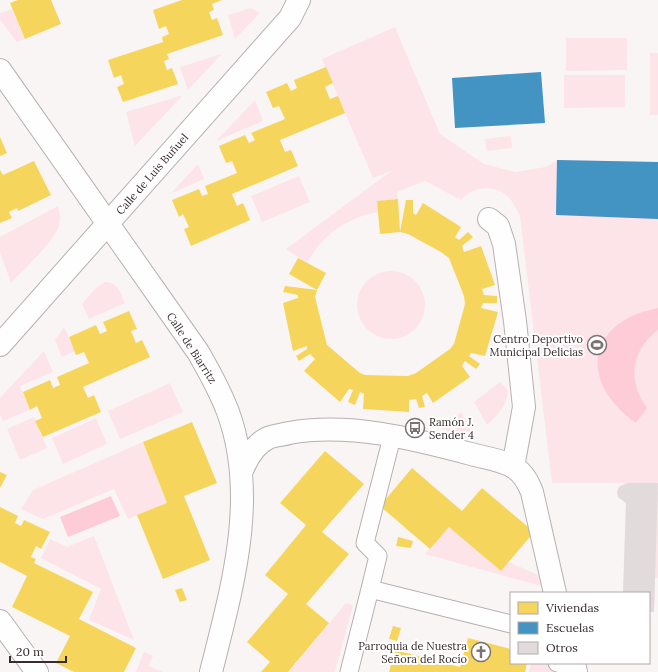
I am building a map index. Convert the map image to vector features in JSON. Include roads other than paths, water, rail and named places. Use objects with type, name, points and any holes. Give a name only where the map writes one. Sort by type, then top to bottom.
[{"type":"street","name":"Calle de Luis Buñuel","points":[[0,345],[290,18],[299,0]]},
{"type":"street","name":"Calle de Biarritz","points":[[0,70],[198,352],[218,388],[228,413],[241,473],[242,517],[237,562],[211,672]]},
{"type":"street","points":[[489,219],[498,226],[504,244],[515,321],[524,407],[513,467]]},
{"type":"street","points":[[228,413],[245,431],[259,437],[268,438],[300,431],[325,429],[365,432],[455,450],[513,467],[528,481],[532,492],[556,592]]},
{"type":"street","points":[[349,672],[378,556],[365,543],[392,437]]},
{"type":"street","points":[[241,473],[244,464],[254,450],[268,438]]},
{"type":"street","points":[[370,589],[510,624]]},
{"type":"street","points":[[0,622],[37,672]]},
{"type":"place","name":"Centro Deportivo Municipal Delicias","points":[[597,345]]},
{"type":"place","name":"Ramón J. Sender 4","points":[[415,428]]},
{"type":"place","name":"Parroquia de Nuestra Señora del Rocío","points":[[481,652]]}]
